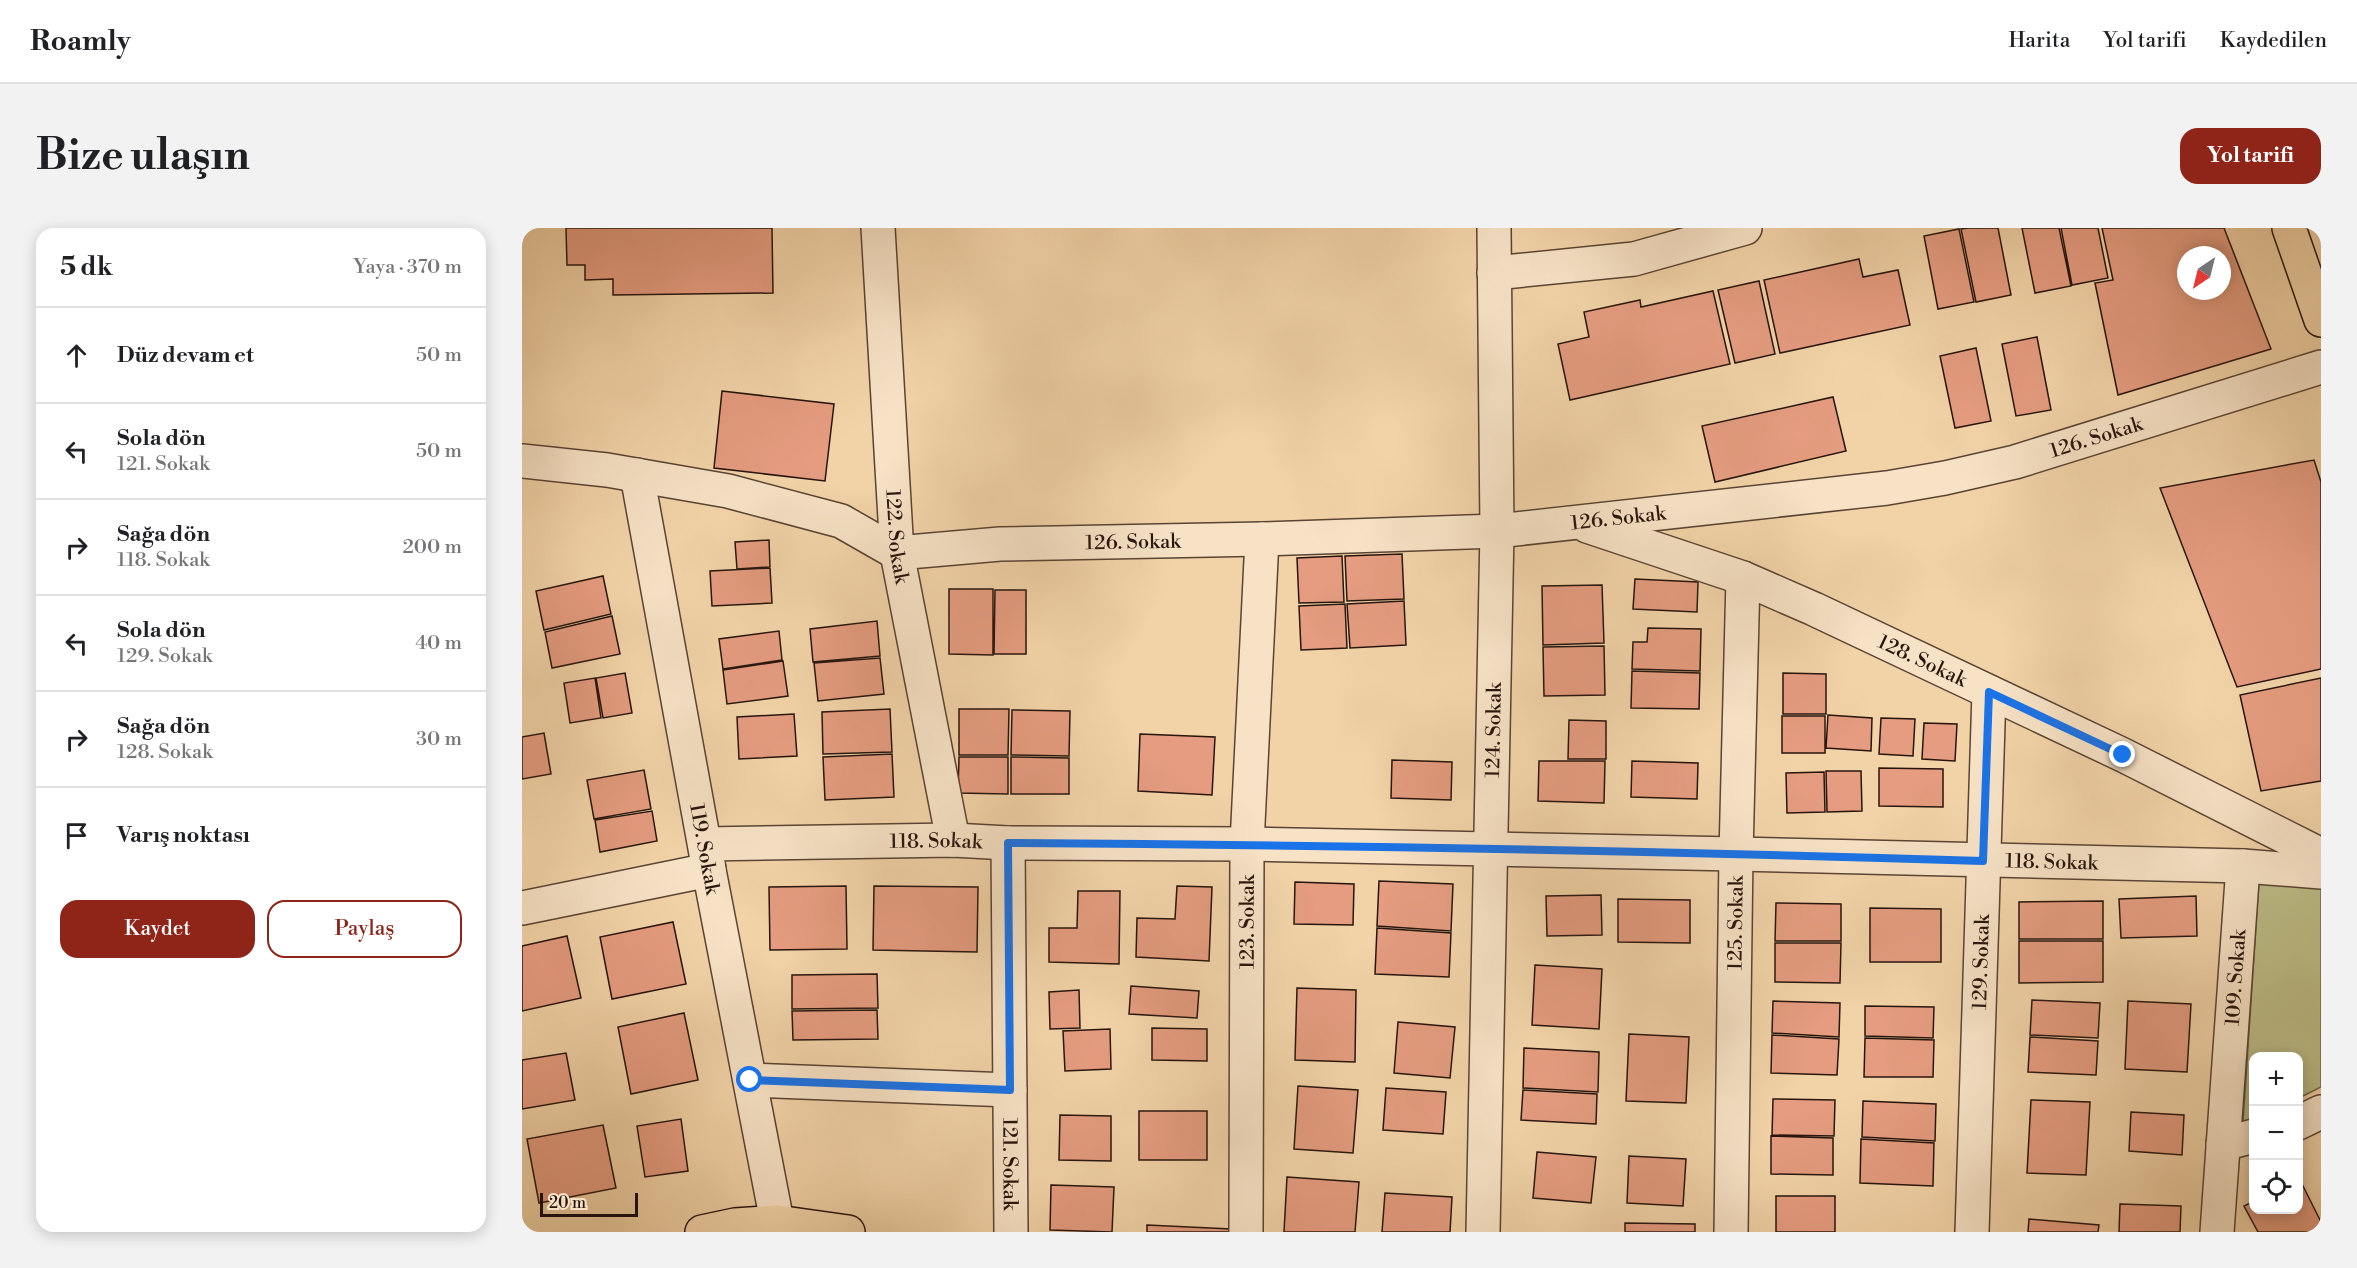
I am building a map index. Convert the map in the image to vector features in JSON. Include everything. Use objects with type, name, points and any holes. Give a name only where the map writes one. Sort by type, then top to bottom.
[{"type":"main road","points":[[2289,228],[2321,320]]},
{"type":"main road","points":[[702,1232],[735,1225],[848,1232]]},
{"type":"street","name":"122. Sokak","points":[[878,228],[897,553],[953,840]]},
{"type":"street","name":"124. Sokak","points":[[1483,1232],[1497,531],[1494,228]]},
{"type":"street","points":[[1494,273],[1634,259],[1745,228]]},
{"type":"street","name":"126. Sokak","points":[[897,553],[1000,544],[1262,540],[1497,531],[1887,488],[2015,462],[2321,367]]},
{"type":"street","points":[[522,461],[637,475],[728,491],[841,521],[897,553]]},
{"type":"street","name":"119. Sokak","points":[[637,475],[709,870],[778,1227]]},
{"type":"street","name":"128. Sokak","points":[[1578,522],[1743,578],[1814,609],[2123,755],[2321,855]]},
{"type":"street","name":"123. Sokak","points":[[1246,1232],[1246,844],[1262,540]]},
{"type":"street","name":"125. Sokak","points":[[1731,1232],[1736,854],[1743,578]]},
{"type":"street","name":"129. Sokak","points":[[1972,1232],[1989,692]]},
{"type":"street","name":"118. Sokak","points":[[709,870],[705,844],[953,840],[1008,843],[1246,844],[1736,854],[2242,866],[2321,872]]},
{"type":"street","name":"121. Sokak","points":[[1008,843],[1011,1232]]},
{"type":"street","name":"109. Sokak","points":[[2217,1232],[2238,1140],[2242,866]]},
{"type":"street","points":[[522,908],[709,870]]},
{"type":"street","points":[[750,1080],[1010,1090]]},
{"type":"street","points":[[2303,1121],[2321,1112]]},
{"type":"green space","points":[[2321,877],[2321,1087],[2303,1096],[2303,1052],[2249,1052],[2249,1121],[2243,1124],[2259,880]]},
{"type":"building","points":[[566,228],[772,228],[773,293],[613,295],[613,279],[585,280],[585,265],[567,265]]},
{"type":"building","points":[[1998,228],[2011,295],[1976,302],[1961,229]]},
{"type":"building","points":[[2022,228],[2059,228],[2071,286],[2035,293]]},
{"type":"building","points":[[2061,228],[2098,228],[2108,278],[2072,285]]},
{"type":"building","points":[[2102,228],[2224,228],[2231,246],[2177,246],[2177,300],[2231,300],[2231,246],[2271,349],[2118,395],[2095,283],[2113,280]]},
{"type":"building","points":[[1959,229],[1974,302],[1938,309],[1924,236]]},
{"type":"building","points":[[1859,259],[1863,277],[1898,270],[1910,325],[1780,353],[1764,280]]},
{"type":"building","points":[[1759,281],[1775,354],[1735,363],[1718,290]]},
{"type":"building","points":[[1713,291],[1730,364],[1570,400],[1558,344],[1589,337],[1584,312],[1640,300],[1641,307]]},
{"type":"building","points":[[2037,337],[2051,410],[2016,416],[2002,344]]},
{"type":"building","points":[[1976,348],[1991,421],[1955,428],[1940,356]]},
{"type":"building","points":[[722,391],[834,404],[825,481],[714,468]]},
{"type":"building","points":[[1833,397],[1846,451],[1715,482],[1702,426]]},
{"type":"building","points":[[2314,460],[2321,482],[2321,669],[2237,687],[2160,488]]},
{"type":"building","points":[[769,540],[770,567],[737,569],[735,542]]},
{"type":"building","points":[[1402,554],[1404,599],[1347,601],[1345,556]]},
{"type":"building","points":[[1342,556],[1344,602],[1299,603],[1297,558]]},
{"type":"building","points":[[770,568],[772,603],[712,606],[710,571]]},
{"type":"building","points":[[603,576],[611,614],[544,630],[536,591]]},
{"type":"building","points":[[1635,579],[1698,582],[1697,612],[1633,609]]},
{"type":"building","points":[[1602,585],[1604,643],[1543,645],[1542,586]]},
{"type":"building","points":[[949,589],[993,589],[993,655],[949,654]]},
{"type":"building","points":[[995,590],[1026,590],[1026,654],[994,654]]},
{"type":"building","points":[[1404,601],[1406,645],[1350,648],[1347,604]]},
{"type":"building","points":[[1345,604],[1347,648],[1301,650],[1299,606]]},
{"type":"building","points":[[612,616],[620,654],[552,668],[545,632]]},
{"type":"building","points":[[877,621],[880,656],[813,662],[810,629]]},
{"type":"building","points":[[1648,628],[1701,629],[1700,671],[1632,669],[1633,642],[1647,642]]},
{"type":"building","points":[[779,631],[782,660],[723,669],[719,639]]},
{"type":"building","points":[[1604,646],[1605,695],[1544,696],[1543,647]]},
{"type":"building","points":[[880,658],[884,694],[818,701],[814,663]]},
{"type":"building","points":[[783,661],[788,696],[727,704],[723,670]]},
{"type":"building","points":[[1632,671],[1700,673],[1699,709],[1631,708]]},
{"type":"building","points":[[625,673],[632,713],[603,718],[596,678]]},
{"type":"building","points":[[1783,673],[1826,674],[1826,714],[1783,714]]},
{"type":"building","points":[[595,678],[601,718],[570,723],[564,683]]},
{"type":"building","points":[[2321,678],[2321,781],[2261,791],[2240,695]]},
{"type":"building","points":[[890,709],[892,752],[823,754],[822,712]]},
{"type":"building","points":[[959,709],[1009,709],[1008,755],[959,755]]},
{"type":"building","points":[[1012,710],[1070,711],[1069,756],[1011,755]]},
{"type":"building","points":[[794,714],[797,756],[739,759],[737,717]]},
{"type":"building","points":[[1828,715],[1872,718],[1871,751],[1826,748]]},
{"type":"building","points":[[1782,716],[1825,716],[1825,753],[1782,753]]},
{"type":"building","points":[[1881,718],[1915,719],[1913,756],[1879,754]]},
{"type":"building","points":[[1569,720],[1606,721],[1606,759],[1568,759]]},
{"type":"building","points":[[1924,723],[1957,724],[1955,761],[1922,759]]},
{"type":"building","points":[[544,733],[551,774],[522,779],[522,737]]},
{"type":"building","points":[[1140,734],[1215,737],[1212,795],[1138,791]]},
{"type":"building","points":[[892,754],[894,797],[825,800],[823,757]]},
{"type":"building","points":[[959,757],[1008,757],[1008,794],[958,793]]},
{"type":"building","points":[[1011,757],[1069,758],[1069,794],[1011,794]]},
{"type":"building","points":[[1392,760],[1452,762],[1451,800],[1391,798]]},
{"type":"building","points":[[1539,761],[1605,761],[1604,803],[1538,801]]},
{"type":"building","points":[[1632,761],[1698,763],[1697,799],[1631,797]]},
{"type":"building","points":[[1879,768],[1943,769],[1943,807],[1879,806]]},
{"type":"building","points":[[644,770],[651,809],[594,819],[587,780]]},
{"type":"building","points":[[1826,771],[1861,771],[1862,811],[1827,812]]},
{"type":"building","points":[[1824,772],[1825,812],[1787,813],[1786,773]]},
{"type":"building","points":[[652,811],[657,841],[600,852],[595,820]]},
{"type":"building","points":[[1379,881],[1453,884],[1451,931],[1377,926]]},
{"type":"building","points":[[1295,882],[1354,884],[1353,925],[1294,924]]},
{"type":"building","points":[[846,886],[847,949],[770,950],[769,887]]},
{"type":"building","points":[[874,886],[978,887],[977,952],[873,950]]},
{"type":"building","points":[[1177,886],[1212,887],[1209,961],[1136,957],[1137,918],[1175,919]]},
{"type":"building","points":[[1078,891],[1120,891],[1119,964],[1049,962],[1049,928],[1077,928]]},
{"type":"building","points":[[1601,895],[1602,935],[1547,936],[1546,896]]},
{"type":"building","points":[[2196,896],[2197,936],[2121,938],[2119,899]]},
{"type":"building","points":[[1618,899],[1690,900],[1690,943],[1618,942]]},
{"type":"building","points":[[2103,901],[2103,939],[2019,939],[2019,902]]},
{"type":"building","points":[[1776,903],[1841,904],[1841,941],[1775,941]]},
{"type":"building","points":[[1870,908],[1941,909],[1941,962],[1870,962]]},
{"type":"building","points":[[673,922],[686,984],[612,999],[600,937]]},
{"type":"building","points":[[1377,928],[1451,933],[1449,977],[1375,974]]},
{"type":"building","points":[[567,936],[581,998],[522,1011],[522,946]]},
{"type":"building","points":[[2019,941],[2103,941],[2103,982],[2019,983]]},
{"type":"building","points":[[1775,943],[1841,943],[1840,983],[1775,982]]},
{"type":"building","points":[[1535,965],[1602,969],[1599,1029],[1532,1025]]},
{"type":"building","points":[[877,974],[878,1008],[792,1009],[792,975]]},
{"type":"building","points":[[1131,986],[1199,991],[1197,1018],[1129,1014]]},
{"type":"building","points":[[1297,988],[1356,990],[1355,1062],[1295,1060]]},
{"type":"building","points":[[1079,990],[1080,1028],[1050,1029],[1049,992]]},
{"type":"building","points":[[2032,1000],[2100,1003],[2098,1038],[2030,1035]]},
{"type":"building","points":[[1773,1001],[1840,1003],[1839,1037],[1772,1033]]},
{"type":"building","points":[[2128,1001],[2191,1004],[2187,1072],[2125,1069]]},
{"type":"building","points":[[1865,1006],[1934,1007],[1933,1038],[1865,1036]]},
{"type":"building","points":[[877,1010],[878,1039],[793,1040],[792,1011]]},
{"type":"building","points":[[684,1013],[698,1080],[631,1094],[618,1027]]},
{"type":"building","points":[[1398,1022],[1455,1027],[1450,1078],[1394,1073]]},
{"type":"building","points":[[1152,1028],[1207,1029],[1207,1061],[1152,1060]]},
{"type":"building","points":[[1110,1029],[1111,1069],[1065,1071],[1063,1031]]},
{"type":"building","points":[[1629,1034],[1689,1037],[1686,1103],[1626,1101]]},
{"type":"building","points":[[1772,1035],[1839,1039],[1837,1075],[1771,1073]]},
{"type":"building","points":[[2030,1037],[2098,1041],[2096,1075],[2028,1072]]},
{"type":"building","points":[[1865,1038],[1934,1040],[1933,1077],[1864,1077]]},
{"type":"building","points":[[1524,1048],[1599,1052],[1598,1092],[1523,1088]]},
{"type":"building","points":[[566,1053],[575,1100],[522,1109],[522,1060]]},
{"type":"building","points":[[1298,1086],[1358,1090],[1353,1153],[1294,1149]]},
{"type":"building","points":[[1386,1088],[1446,1092],[1443,1134],[1383,1130]]},
{"type":"building","points":[[1523,1090],[1597,1094],[1596,1124],[1521,1120]]},
{"type":"building","points":[[1773,1099],[1835,1100],[1834,1136],[1772,1135]]},
{"type":"building","points":[[2031,1100],[2090,1102],[2086,1175],[2027,1173]]},
{"type":"building","points":[[1863,1101],[1936,1104],[1935,1141],[1862,1137]]},
{"type":"building","points":[[1139,1111],[1207,1111],[1207,1160],[1139,1160]]},
{"type":"building","points":[[2131,1112],[2184,1115],[2182,1155],[2129,1151]]},
{"type":"building","points":[[1060,1115],[1111,1116],[1111,1161],[1059,1160]]},
{"type":"building","points":[[681,1119],[688,1171],[645,1177],[637,1126]]},
{"type":"building","points":[[603,1125],[616,1188],[539,1203],[527,1139]]},
{"type":"building","points":[[1771,1136],[1833,1138],[1833,1175],[1771,1174]]},
{"type":"building","points":[[1861,1139],[1934,1143],[1933,1186],[1860,1183]]},
{"type":"building","points":[[1537,1152],[1596,1157],[1591,1203],[1533,1198]]},
{"type":"building","points":[[1629,1156],[1686,1159],[1683,1206],[1627,1203]]},
{"type":"building","points":[[1287,1177],[1359,1182],[1355,1232],[1284,1232]]},
{"type":"building","points":[[1051,1185],[1114,1187],[1112,1232],[1050,1230]]},
{"type":"building","points":[[2303,1186],[2321,1222],[2321,1232],[2258,1232],[2244,1206],[2249,1204],[2249,1214],[2303,1214]]},
{"type":"building","points":[[1385,1193],[1452,1197],[1450,1232],[1382,1232]]},
{"type":"building","points":[[1776,1196],[1835,1196],[1835,1232],[1776,1232]]},
{"type":"building","points":[[2120,1204],[2181,1206],[2180,1232],[2119,1232]]},
{"type":"building","points":[[2029,1219],[2099,1225],[2098,1232],[2028,1232]]},
{"type":"building","points":[[1625,1223],[1695,1224],[1695,1232],[1625,1232]]},
{"type":"building","points":[[1147,1225],[1231,1229],[1231,1232],[1147,1232]]},
{"type":"route","points":[[750,1080],[1010,1090],[1008,843],[1246,844],[1983,861],[1989,692],[2123,755]]}]
